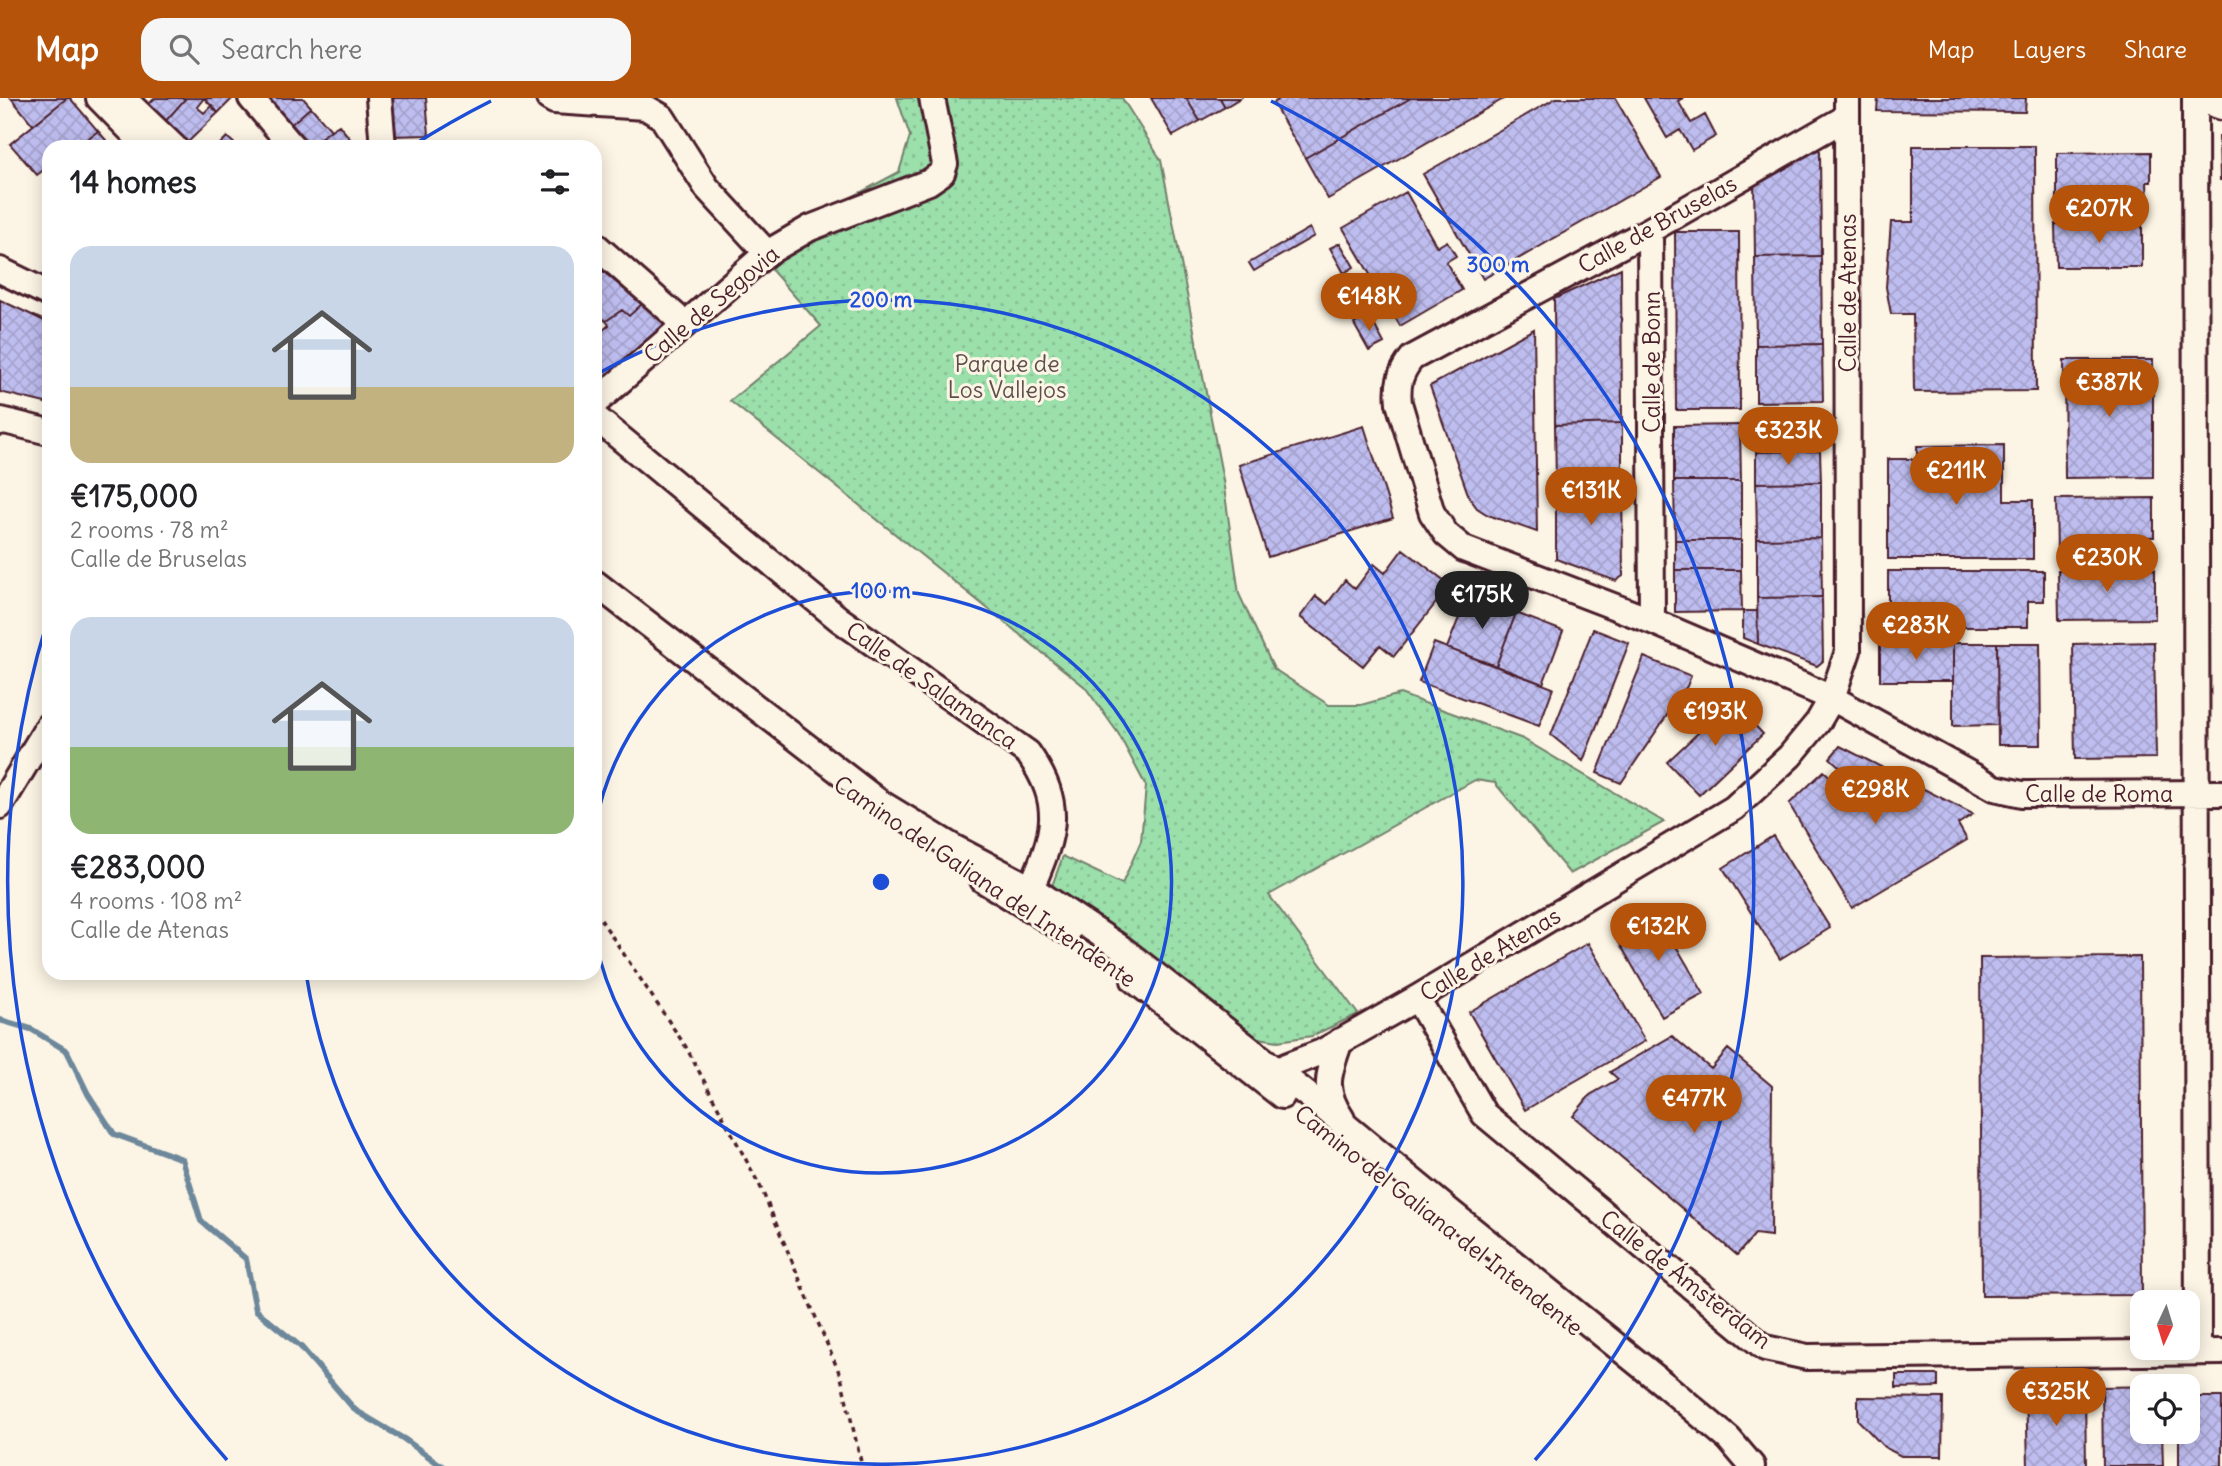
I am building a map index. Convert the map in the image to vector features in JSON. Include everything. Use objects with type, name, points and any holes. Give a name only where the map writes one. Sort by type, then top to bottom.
[{"type":"street","points":[[99,98],[140,140]]},
{"type":"street","points":[[123,98],[167,140]]},
{"type":"street","points":[[251,98],[287,140]]},
{"type":"street","points":[[379,98],[382,140]]},
{"type":"street","points":[[549,98],[554,101],[646,103],[662,117],[707,188],[767,253]]},
{"type":"street","name":"Calle de Segovia","points":[[602,398],[767,253],[810,228],[929,181],[942,173],[945,164],[932,98]]},
{"type":"street","points":[[2210,1352],[2196,793],[2195,98],[2222,107]]},
{"type":"street","name":"Calle de Bruselas","points":[[1832,698],[1652,621],[1464,549],[1446,534],[1432,513],[1399,403],[1397,388],[1402,371],[1412,358],[1650,230],[1847,108]]},
{"type":"street","name":"Calle de Atenas","points":[[1288,1079],[1297,1077],[1331,1046],[1417,998],[1734,808],[1790,756],[1818,722],[1832,698],[1848,651],[1847,108]]},
{"type":"street","name":"Calle de Bonn","points":[[1650,230],[1652,621]]},
{"type":"street","points":[[602,251],[685,324]]},
{"type":"street","points":[[0,270],[42,290]]},
{"type":"street","points":[[0,422],[1,420],[42,430]]},
{"type":"street","name":"Calle de Salamanca","points":[[602,423],[839,619],[1028,752],[1042,774],[1052,798],[1048,848],[1031,888]]},
{"type":"street","points":[[602,588],[688,655]]},
{"type":"street","name":"Camino del Galiana del Intendente","points":[[688,655],[878,802],[953,847],[1031,888],[1121,948],[1288,1079],[1665,1385],[1729,1439],[1752,1466]]},
{"type":"street","name":"Camino del Galiana del Intendente","points":[[688,655],[762,722],[872,809],[925,846],[1091,946],[1703,1429],[1744,1466]]},
{"type":"street","name":"Calle de Roma","points":[[1832,698],[1995,788],[2022,794],[2222,793]]},
{"type":"street","points":[[0,806],[42,737]]},
{"type":"street","points":[[1091,946],[1129,963],[1272,1076],[1288,1079],[1293,1093],[1309,1108],[1316,1123]]},
{"type":"street","name":"Calle de Ámsterdam","points":[[1417,998],[1484,1114],[1765,1348],[1807,1357],[2210,1352]]},
{"type":"street","points":[[1236,1038],[1263,1046],[1331,1046],[1327,1082],[1335,1109],[1348,1128]]},
{"type":"path","points":[[602,921],[686,1047],[761,1188],[841,1377],[862,1466]]},
{"type":"green space","name":"Parque de Los Vallejos","points":[[897,98],[1122,98],[1161,160],[1223,480],[1239,594],[1274,669],[1329,705],[1361,705],[1400,694],[1523,739],[1664,822],[1570,874],[1495,783],[1475,780],[1269,895],[1358,1014],[1312,1036],[1278,1041],[1245,1036],[1049,894],[1063,856],[1122,884],[1141,841],[1146,786],[1118,733],[1085,687],[730,401],[821,326],[768,266],[803,223],[899,172],[910,136]]},
{"type":"building","points":[[11,98],[67,98],[33,125]]},
{"type":"building","points":[[67,98],[70,98],[98,131],[86,140],[42,140],[42,171],[37,175],[10,144]]},
{"type":"building","points":[[155,98],[186,98],[163,124],[146,107]]},
{"type":"building","points":[[186,98],[204,98],[197,107],[204,113],[212,105],[218,113],[190,140],[178,140],[163,124]]},
{"type":"building","points":[[204,98],[233,98],[218,113]]},
{"type":"building","points":[[266,98],[303,98],[311,107],[287,128]]},
{"type":"building","points":[[393,98],[426,98],[429,135],[392,136]]},
{"type":"building","points":[[1151,98],[1186,98],[1200,121],[1173,136]]},
{"type":"building","points":[[1186,98],[1220,98],[1225,107],[1200,121]]},
{"type":"building","points":[[1220,98],[1240,98],[1225,107]]},
{"type":"building","points":[[1281,98],[1411,98],[1305,158],[1273,103]]},
{"type":"building","points":[[1411,98],[1505,98],[1328,199],[1305,158]]},
{"type":"building","points":[[1556,98],[1615,98],[1661,177],[1483,279],[1423,174]]},
{"type":"building","points":[[1644,98],[1684,98],[1678,101],[1691,123],[1705,115],[1716,136],[1692,150],[1680,130],[1667,138]]},
{"type":"building","points":[[1878,98],[2026,98],[2025,112],[1877,111]]},
{"type":"building","points":[[311,107],[331,130],[317,140],[298,140],[287,128]]},
{"type":"building","points":[[339,125],[351,140],[317,140]]},
{"type":"building","points":[[98,131],[106,140],[86,140]]},
{"type":"building","points":[[2219,136],[2222,136],[2222,180],[2220,180]]},
{"type":"building","points":[[1812,145],[1820,151],[1821,256],[1755,257],[1754,178]]},
{"type":"building","points":[[1913,146],[2035,146],[2036,391],[1914,392],[1913,314],[1891,314],[1886,287],[1891,222],[1913,222]]},
{"type":"building","points":[[2151,152],[2151,182],[2147,182],[2148,202],[2057,203],[2057,153]]},
{"type":"building","points":[[1406,192],[1437,247],[1447,241],[1456,256],[1446,262],[1462,290],[1400,326],[1343,228]]},
{"type":"building","points":[[2055,224],[2142,224],[2142,267],[2056,267]]},
{"type":"building","points":[[1310,228],[1314,236],[1254,271],[1249,263]]},
{"type":"building","points":[[1675,232],[1739,232],[1740,410],[1676,410]]},
{"type":"building","points":[[1340,243],[1354,267],[1344,273],[1330,248]]},
{"type":"building","points":[[1821,256],[1822,344],[1756,345],[1755,257]]},
{"type":"building","points":[[1621,268],[1622,423],[1555,425],[1554,299]]},
{"type":"building","points":[[602,271],[642,304],[629,316],[622,310],[606,321],[602,318]]},
{"type":"building","points":[[0,300],[42,320],[42,402],[0,392]]},
{"type":"building","points":[[642,304],[668,324],[602,381],[602,331],[609,325],[606,321],[622,310],[629,316]]},
{"type":"building","points":[[1369,315],[1384,343],[1369,351],[1354,324]]},
{"type":"building","points":[[1534,329],[1537,532],[1488,515],[1477,508],[1469,497],[1430,386]]},
{"type":"building","points":[[1822,344],[1823,401],[1756,402],[1756,345]]},
{"type":"building","points":[[2064,360],[2153,360],[2153,477],[2065,478]]},
{"type":"building","points":[[1622,423],[1622,482],[1556,483],[1555,425]]},
{"type":"building","points":[[1820,424],[1820,451],[1756,452],[1755,425]]},
{"type":"building","points":[[1740,425],[1741,481],[1674,481],[1674,426]]},
{"type":"building","points":[[1364,426],[1393,518],[1268,557],[1239,465]]},
{"type":"building","points":[[2004,445],[2004,500],[2033,500],[2033,559],[1888,559],[1888,459],[1917,459],[1917,446]]},
{"type":"building","points":[[1820,451],[1821,482],[1756,483],[1756,452]]},
{"type":"building","points":[[1674,481],[1741,481],[1741,540],[1675,540]]},
{"type":"building","points":[[1622,482],[1623,576],[1616,581],[1556,559],[1556,483]]},
{"type":"building","points":[[1821,482],[1821,538],[1757,539],[1756,483]]},
{"type":"building","points":[[2154,498],[2154,537],[2141,537],[2141,552],[2057,553],[2056,499]]},
{"type":"building","points":[[1821,538],[1822,597],[1757,598],[1757,539]]},
{"type":"building","points":[[1675,540],[1741,540],[1741,570],[1675,570]]},
{"type":"building","points":[[1403,549],[1450,585],[1394,656],[1380,645],[1363,666],[1300,617],[1316,596],[1327,604],[1345,580],[1355,589],[1374,564],[1385,573]]},
{"type":"building","points":[[2155,569],[2155,619],[2059,620],[2058,570]]},
{"type":"building","points":[[1675,570],[1741,570],[1742,611],[1675,612]]},
{"type":"building","points":[[1888,571],[2044,571],[2044,601],[2028,601],[2028,627],[1888,627]]},
{"type":"building","points":[[1468,595],[1516,613],[1496,666],[1447,648]]},
{"type":"building","points":[[1822,597],[1823,661],[1817,666],[1758,644],[1757,598]]},
{"type":"building","points":[[1743,611],[1757,611],[1758,644],[1743,638]]},
{"type":"building","points":[[1516,613],[1563,631],[1543,684],[1496,666]]},
{"type":"building","points":[[1593,629],[1629,643],[1583,761],[1551,735]]},
{"type":"building","points":[[2154,642],[2156,758],[2075,759],[2073,644]]},
{"type":"building","points":[[1434,643],[1553,688],[1539,726],[1419,682]]},
{"type":"building","points":[[1880,643],[1953,643],[1953,681],[1880,681]]},
{"type":"building","points":[[1953,643],[1997,643],[1998,725],[1953,726]]},
{"type":"building","points":[[1997,643],[2040,643],[2041,745],[1998,745]]},
{"type":"building","points":[[1644,657],[1691,676],[1687,686],[1621,783],[1597,773]]},
{"type":"building","points":[[1732,701],[1763,734],[1699,795],[1667,762]]},
{"type":"building","points":[[1840,746],[1973,814],[1958,824],[1967,840],[1852,908],[1789,804],[1824,771],[1845,790],[1854,780],[1830,758]]},
{"type":"building","points":[[1773,836],[1830,928],[1780,959],[1723,868]]},
{"type":"building","points":[[1654,908],[1704,994],[1662,1017],[1613,932]]},
{"type":"building","points":[[1588,943],[1645,1041],[1525,1110],[1469,1012]]},
{"type":"building","points":[[2140,957],[2142,1290],[2130,1290],[2130,1295],[1982,1296],[1980,958]]},
{"type":"building","points":[[1672,1036],[1711,1069],[1728,1049],[1772,1086],[1771,1236],[1755,1234],[1737,1255],[1573,1116],[1590,1095],[1618,1079],[1610,1072]]},
{"type":"building","points":[[1896,1375],[1938,1375],[1938,1387],[1896,1388]]},
{"type":"building","points":[[2130,1386],[2130,1444],[2162,1444],[2163,1466],[2103,1466],[2102,1387]]},
{"type":"building","points":[[2026,1391],[2085,1391],[2086,1466],[2028,1466]]},
{"type":"building","points":[[1858,1397],[1943,1398],[1942,1456],[1901,1456],[1884,1447],[1858,1420]]},
{"type":"building","points":[[2200,1397],[2222,1397],[2222,1466],[2179,1466],[2179,1444],[2200,1444]]},
{"type":"waterway","points":[[0,1020],[31,1029],[67,1051],[88,1094],[114,1134],[182,1159],[201,1221],[246,1259],[256,1310],[301,1347],[355,1410],[404,1439],[442,1466]]}]
